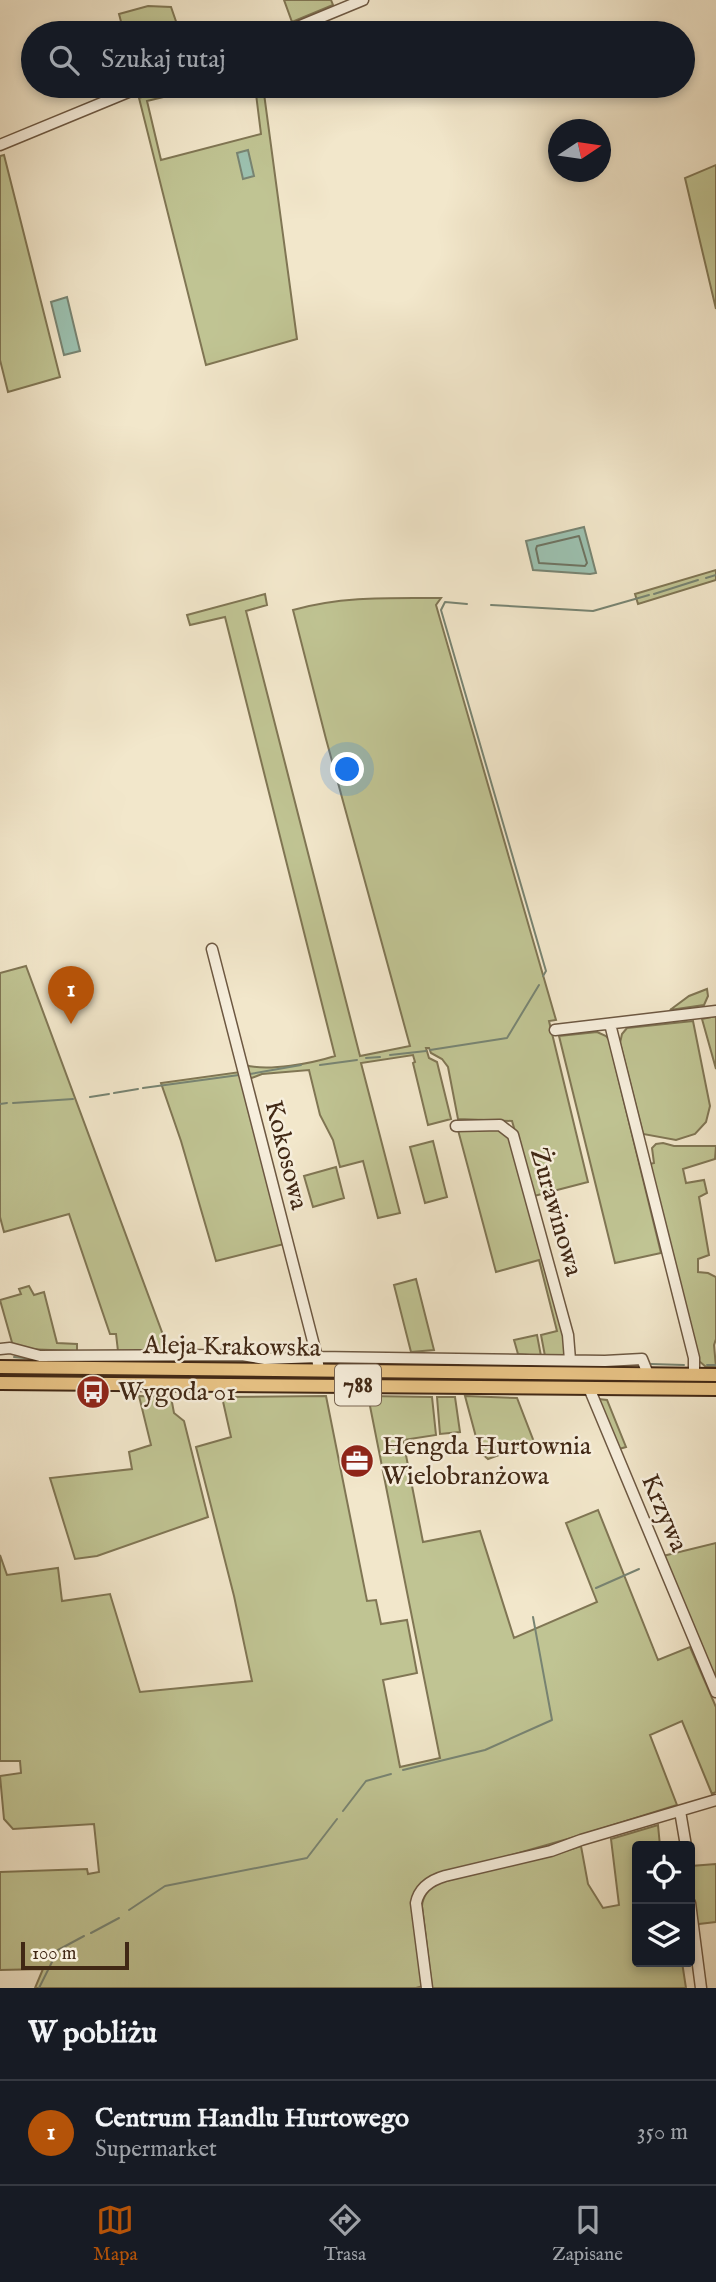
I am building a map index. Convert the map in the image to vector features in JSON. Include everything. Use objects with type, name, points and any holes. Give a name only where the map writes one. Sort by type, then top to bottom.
[{"type":"main road","name":"Aleja Krakowska","points":[[4,1367],[256,1364],[319,1371],[716,1375]]},
{"type":"main road","name":"Aleja Krakowska","points":[[0,1383],[716,1389]]},
{"type":"street","points":[[312,21],[363,0]]},
{"type":"street","points":[[0,145],[114,98]]},
{"type":"street","name":"Kokosowa","points":[[212,949],[319,1371]]},
{"type":"street","points":[[555,1030],[716,1011]]},
{"type":"street","points":[[610,1024],[694,1358],[694,1375]]},
{"type":"street","name":"Żurawinowa","points":[[456,1126],[500,1125],[513,1135],[568,1335],[570,1360]]},
{"type":"street","points":[[4,1367],[5,1348],[40,1356],[230,1355],[256,1364],[317,1357],[642,1359],[648,1374]]},
{"type":"street","points":[[433,1357],[434,1372]]},
{"type":"street","name":"Krzywa","points":[[589,1388],[716,1692]]},
{"type":"street","points":[[428,1988],[416,1903],[420,1892],[437,1878],[551,1851],[716,1800]]},
{"type":"street","points":[[680,1811],[685,1841]]},
{"type":"street","points":[[690,1904],[701,1988]]},
{"type":"shaded area","points":[[284,0],[331,0],[333,5],[292,21]]},
{"type":"shaded area","points":[[148,6],[171,7],[176,21],[121,21],[119,14]]},
{"type":"shaded area","points":[[139,98],[159,98],[147,101],[161,160],[261,134],[256,98],[265,98],[297,339],[206,365]]},
{"type":"shaded area","points":[[4,155],[60,377],[8,392],[0,360],[0,156]]},
{"type":"shaded area","points":[[716,165],[716,309],[685,178]]},
{"type":"shaded area","points":[[716,570],[716,580],[638,604],[635,594]]},
{"type":"shaded area","points":[[265,594],[267,605],[246,611],[360,1056],[410,1046],[293,610],[348,600],[441,598],[436,605],[556,1020],[549,1021],[588,1182],[534,1196],[512,1121],[458,1119],[448,1067],[442,1059],[426,1048],[429,1058],[437,1062],[451,1119],[428,1125],[413,1055],[361,1063],[400,1213],[378,1218],[363,1161],[340,1167],[333,1140],[320,1115],[309,1070],[262,1074],[249,1079],[245,1065],[278,1067],[335,1056],[225,617],[190,625],[187,615]]},
{"type":"shaded area","points":[[26,966],[169,1351],[118,1351],[116,1334],[110,1334],[69,1214],[4,1232],[0,1217],[0,973]]},
{"type":"shaded area","points":[[707,989],[708,996],[704,1005],[670,1010],[689,996]]},
{"type":"shaded area","points":[[716,1016],[716,1069],[702,1019]]},
{"type":"shaded area","points":[[693,1021],[710,1106],[706,1122],[695,1134],[676,1140],[643,1134],[620,1043],[622,1034],[627,1028]]},
{"type":"shaded area","points":[[597,1032],[609,1040],[661,1253],[615,1263],[559,1036]]},
{"type":"shaded area","points":[[240,1072],[284,1244],[216,1261],[161,1083]]},
{"type":"shaded area","points":[[501,1128],[508,1133],[554,1292],[566,1349],[563,1356],[545,1356],[541,1335],[557,1331],[539,1260],[496,1272],[458,1130]]},
{"type":"shaded area","points":[[433,1141],[447,1197],[425,1203],[410,1147]]},
{"type":"shaded area","points":[[663,1143],[674,1146],[716,1146],[715,1159],[683,1169],[686,1183],[704,1180],[707,1193],[699,1197],[709,1255],[698,1259],[698,1272],[716,1277],[716,1367],[706,1367],[699,1361],[650,1164],[654,1163],[652,1148]]},
{"type":"shaded area","points":[[336,1167],[344,1198],[313,1207],[304,1176]]},
{"type":"shaded area","points":[[416,1279],[434,1350],[411,1352],[394,1285]]},
{"type":"shaded area","points":[[29,1286],[34,1295],[44,1292],[57,1343],[77,1344],[77,1351],[13,1346],[0,1300],[21,1294],[19,1289]]},
{"type":"shaded area","points":[[537,1335],[541,1356],[518,1354],[514,1340]]},
{"type":"shaded area","points":[[139,1396],[171,1397],[174,1413],[184,1421],[208,1517],[97,1556],[75,1559],[50,1478],[132,1469],[129,1452],[151,1445]]},
{"type":"shaded area","points":[[326,1396],[367,1601],[376,1600],[381,1624],[407,1620],[417,1673],[383,1680],[400,1767],[440,1758],[368,1396],[432,1397],[436,1435],[403,1440],[423,1542],[480,1531],[514,1638],[597,1602],[566,1523],[598,1510],[658,1660],[690,1647],[716,1707],[716,1792],[712,1794],[682,1721],[650,1735],[677,1805],[427,1879],[419,1886],[423,1986],[416,1988],[35,1988],[43,1969],[0,1970],[0,1872],[87,1869],[88,1874],[99,1872],[94,1824],[13,1829],[4,1819],[0,1776],[21,1773],[20,1761],[0,1761],[0,1555],[7,1575],[58,1568],[62,1601],[110,1594],[140,1692],[252,1681],[234,1596],[196,1447],[231,1437],[222,1397]]},
{"type":"shaded area","points":[[465,1396],[517,1398],[534,1442],[488,1459],[480,1452]]},
{"type":"shaded area","points":[[437,1397],[455,1397],[460,1432],[440,1434]]},
{"type":"shaded area","points":[[598,1399],[607,1400],[626,1447],[619,1449]]},
{"type":"shaded area","points":[[716,1543],[716,1684],[663,1556]]},
{"type":"shaded area","points":[[658,1825],[660,1841],[632,1841],[632,1967],[683,1967],[686,1988],[432,1988],[422,1906],[425,1895],[435,1885],[581,1846],[588,1884],[603,1908],[619,1905],[611,1839]]},
{"type":"shaded area","points":[[716,1864],[716,1922],[699,1924],[696,1927],[695,1920],[695,1866]]},
{"type":"water","points":[[248,150],[254,176],[243,179],[237,153]]},
{"type":"water","points":[[67,297],[80,351],[64,355],[51,302]]},
{"type":"water","points":[[584,527],[596,573],[533,570],[526,541]]},
{"type":"waterway","points":[[706,578],[716,575]]},
{"type":"waterway","points":[[654,594],[698,580]]},
{"type":"waterway","points":[[491,605],[593,611],[649,595]]},
{"type":"waterway","points":[[467,604],[445,602],[441,610],[546,971],[543,976]]},
{"type":"waterway","points":[[430,1050],[507,1038],[539,985]]},
{"type":"waterway","points":[[390,1055],[426,1051]]},
{"type":"waterway","points":[[366,1058],[380,1057]]},
{"type":"waterway","points":[[320,1065],[357,1060]]},
{"type":"waterway","points":[[250,1074],[301,1065]]},
{"type":"waterway","points":[[143,1088],[239,1075]]},
{"type":"waterway","points":[[114,1093],[138,1089]]},
{"type":"waterway","points":[[90,1097],[109,1094]]},
{"type":"waterway","points":[[13,1103],[73,1099]]},
{"type":"waterway","points":[[0,1104],[7,1103]]},
{"type":"waterway","points":[[14,1357],[34,1359]]},
{"type":"waterway","points":[[98,1361],[166,1361]]},
{"type":"waterway","points":[[187,1362],[248,1362]]},
{"type":"waterway","points":[[302,1362],[308,1362]]},
{"type":"waterway","points":[[326,1363],[427,1364]]},
{"type":"waterway","points":[[443,1364],[481,1364]]},
{"type":"waterway","points":[[651,1364],[684,1365]]},
{"type":"waterway","points":[[623,1365],[639,1365]]},
{"type":"waterway","points":[[707,1365],[716,1365]]},
{"type":"waterway","points":[[596,1588],[639,1569]]},
{"type":"waterway","points":[[403,1770],[485,1750],[552,1720],[533,1617]]},
{"type":"waterway","points":[[343,1811],[366,1781],[391,1774]]},
{"type":"waterway","points":[[129,1910],[165,1886],[307,1858],[337,1819]]},
{"type":"waterway","points":[[91,1933],[119,1918]]},
{"type":"waterway","points":[[39,1988],[58,1950],[84,1936]]},
{"type":"place","name":"Centrum Handlu Hurtowego","points":[[71,1024]]},
{"type":"place","name":"Wygoda 01","points":[[93,1392]]},
{"type":"place","name":"Hengda Hurtownia Wielobranżowa","points":[[357,1461]]}]
